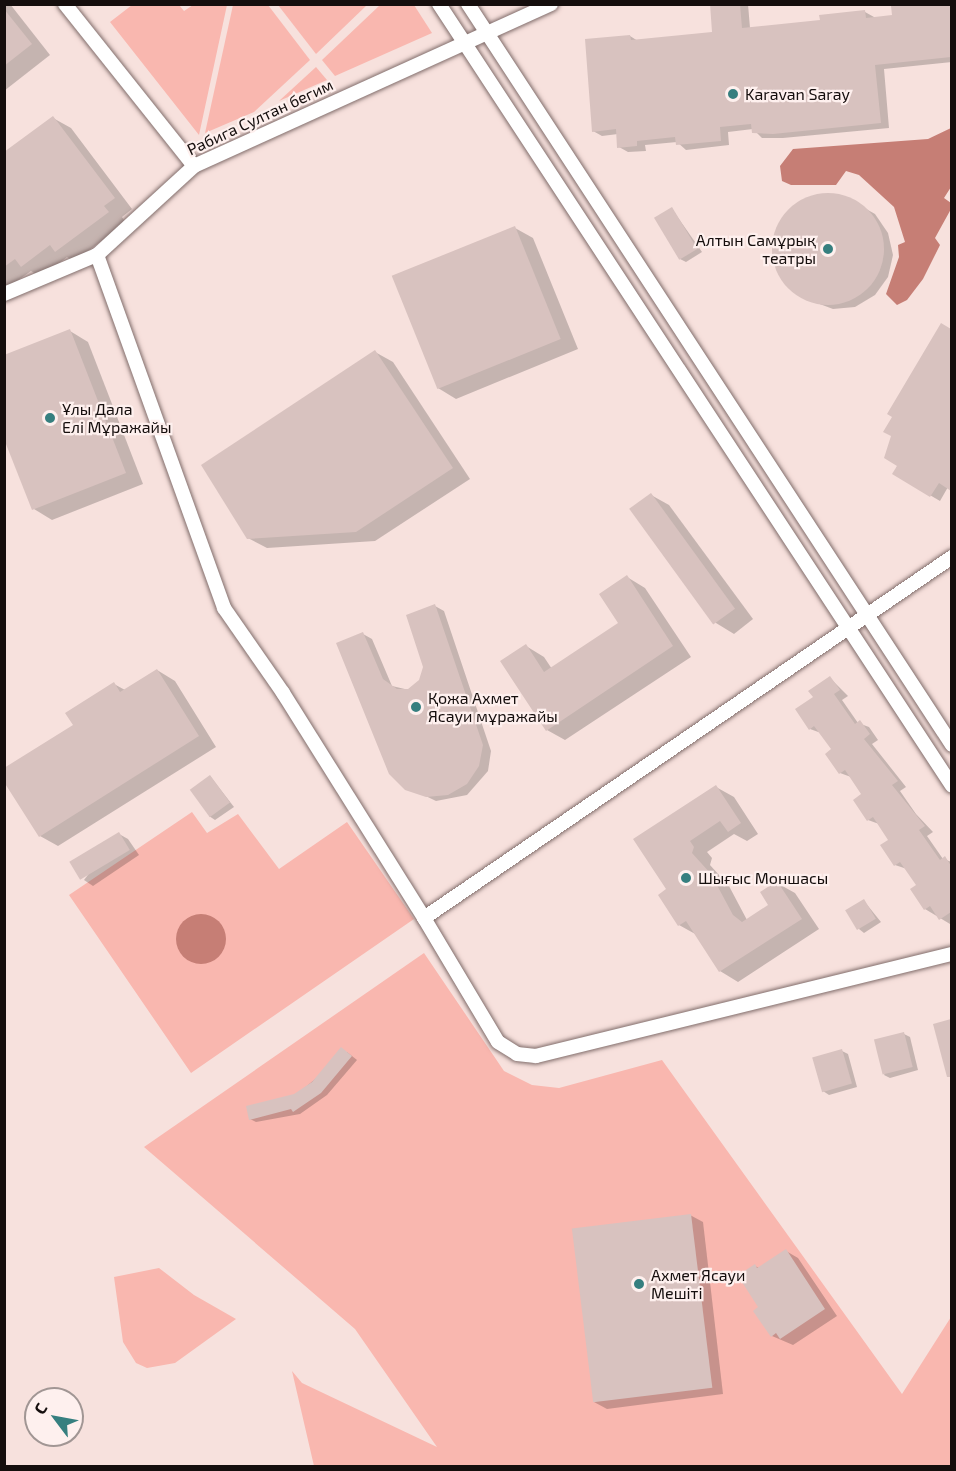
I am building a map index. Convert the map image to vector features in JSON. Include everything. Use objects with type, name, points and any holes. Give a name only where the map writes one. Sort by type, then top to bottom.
[{"type":"street","points":[[65,4],[194,166]]},
{"type":"street","points":[[439,4],[951,786]]},
{"type":"street","points":[[468,4],[951,745]]},
{"type":"street","name":"Рабига Султан бегим","points":[[4,294],[96,255],[194,166],[551,4]]},
{"type":"street","points":[[96,255],[224,608],[283,693],[424,918],[498,1042],[517,1054],[536,1056],[951,954]]},
{"type":"street","points":[[424,918],[847,626],[951,557]]},
{"type":"shaded area","points":[[132,5],[179,5],[184,11],[193,5],[227,5],[199,135],[110,22]]},
{"type":"shaded area","points":[[233,5],[268,5],[310,60],[254,112],[205,133]]},
{"type":"shaded area","points":[[278,5],[367,5],[316,54]]},
{"type":"shaded area","points":[[380,5],[414,5],[432,33],[335,76],[322,60]]},
{"type":"shaded area","points":[[316,67],[327,80],[279,101]]},
{"type":"shaded area","points":[[951,128],[951,187],[944,198],[951,203],[951,209],[935,238],[940,245],[923,279],[907,300],[897,305],[886,294],[899,257],[898,245],[905,242],[894,207],[859,175],[846,171],[836,185],[791,185],[782,181],[780,166],[793,149],[928,139]]},
{"type":"shaded area","points":[[192,812],[207,833],[238,814],[279,869],[347,822],[414,919],[191,1073],[69,895]]},
{"type":"shaded area","points":[[201,914],[219,921],[226,939],[219,957],[201,964],[183,957],[176,939],[183,921]]},
{"type":"shaded area","points":[[424,953],[504,1071],[532,1085],[559,1088],[662,1060],[902,1394],[951,1317],[951,1466],[314,1466],[292,1371],[302,1383],[437,1447],[355,1329],[144,1147]]},
{"type":"shaded area","points":[[159,1268],[194,1295],[236,1319],[175,1363],[147,1368],[136,1363],[123,1342],[114,1277]]},
{"type":"building","name":"Karavan Saray","points":[[710,4],[740,4],[742,28],[820,20],[819,15],[865,10],[866,18],[892,15],[891,6],[951,6],[951,57],[875,65],[881,123],[773,134],[752,133],[751,124],[720,127],[721,141],[676,145],[675,137],[637,141],[637,146],[617,148],[616,129],[592,132],[585,39],[630,35],[631,40],[712,32]]},
{"type":"building","points":[[4,9],[32,44],[4,66]]},
{"type":"building","points":[[53,116],[115,198],[104,206],[109,212],[55,252],[50,245],[21,267],[15,259],[4,267],[4,152]]},
{"type":"building","name":"Алтын Самұрық театры","points":[[828,193],[849,197],[867,210],[880,228],[884,249],[880,270],[867,288],[849,301],[828,305],[807,301],[789,288],[776,270],[772,249],[776,228],[789,210],[807,197]]},
{"type":"building","points":[[672,207],[697,249],[679,260],[654,218]]},
{"type":"building","points":[[515,226],[561,339],[437,389],[392,276]]},
{"type":"building","points":[[941,323],[951,329],[951,491],[939,483],[930,497],[892,474],[897,466],[884,458],[891,436],[883,432],[892,417],[887,414]]},
{"type":"building","points":[[70,329],[126,473],[32,510],[4,439],[4,355]]},
{"type":"building","points":[[375,350],[453,468],[356,532],[247,539],[201,465]]},
{"type":"building","points":[[651,493],[735,609],[713,625],[629,509]]},
{"type":"building","points":[[627,575],[673,646],[546,731],[500,661],[526,644],[544,672],[618,623],[599,594]]},
{"type":"building","name":"Қожа Ахмет Ясауи мұражайы","points":[[435,604],[483,745],[479,766],[467,784],[448,795],[426,797],[405,790],[389,774],[336,643],[363,632],[383,679],[397,689],[408,689],[419,680],[423,667],[406,615]]},
{"type":"building","points":[[157,669],[199,736],[39,837],[4,782],[4,768],[73,725],[65,713],[114,682],[120,692]]},
{"type":"building","points":[[830,676],[840,690],[834,694],[855,724],[860,720],[870,734],[864,739],[898,781],[892,785],[925,826],[919,830],[940,860],[945,856],[951,866],[951,912],[939,920],[930,906],[924,910],[910,889],[916,885],[900,862],[894,866],[880,845],[888,840],[873,817],[867,821],[853,800],[861,794],[845,770],[839,774],[825,754],[831,749],[814,726],[809,730],[795,709],[813,697],[808,691]]},
{"type":"building","points":[[210,775],[230,803],[210,817],[190,790]]},
{"type":"building","name":"Шығыс Моншасы","points":[[716,785],[741,823],[728,832],[720,821],[690,841],[694,847],[692,853],[711,874],[733,915],[742,922],[768,905],[760,892],[777,881],[802,919],[719,972],[686,921],[678,926],[658,895],[666,889],[633,839]]},
{"type":"building","points":[[119,832],[130,850],[80,880],[69,862]]},
{"type":"building","points":[[864,899],[876,919],[857,930],[845,910]]},
{"type":"building","points":[[951,1019],[951,1077],[947,1077],[933,1024]]},
{"type":"building","points":[[904,1032],[913,1067],[883,1074],[874,1039]]},
{"type":"building","points":[[341,1047],[352,1056],[321,1093],[293,1112],[291,1109],[249,1120],[246,1106],[294,1094],[312,1082]]},
{"type":"building","points":[[842,1049],[852,1084],[822,1092],[812,1058]]},
{"type":"building","name":"Ахмет Ясауи Мешіті","points":[[691,1214],[712,1388],[593,1402],[572,1229]]},
{"type":"building","points":[[786,1249],[825,1309],[780,1339],[776,1333],[771,1337],[753,1311],[758,1307],[740,1279],[745,1276],[743,1272],[755,1264],[757,1268]]},
{"type":"place","name":"Karavan Saray","points":[[733,94]]},
{"type":"place","name":"Алтын Самұрық театры","points":[[828,249]]},
{"type":"place","name":"Ұлы Дала Елі Мұражайы","points":[[50,418]]},
{"type":"place","name":"Қожа Ахмет Ясауи мұражайы","points":[[416,707]]},
{"type":"place","name":"Шығыс Моншасы","points":[[686,878]]},
{"type":"place","name":"Ахмет Ясауи Мешіті","points":[[639,1284]]}]
